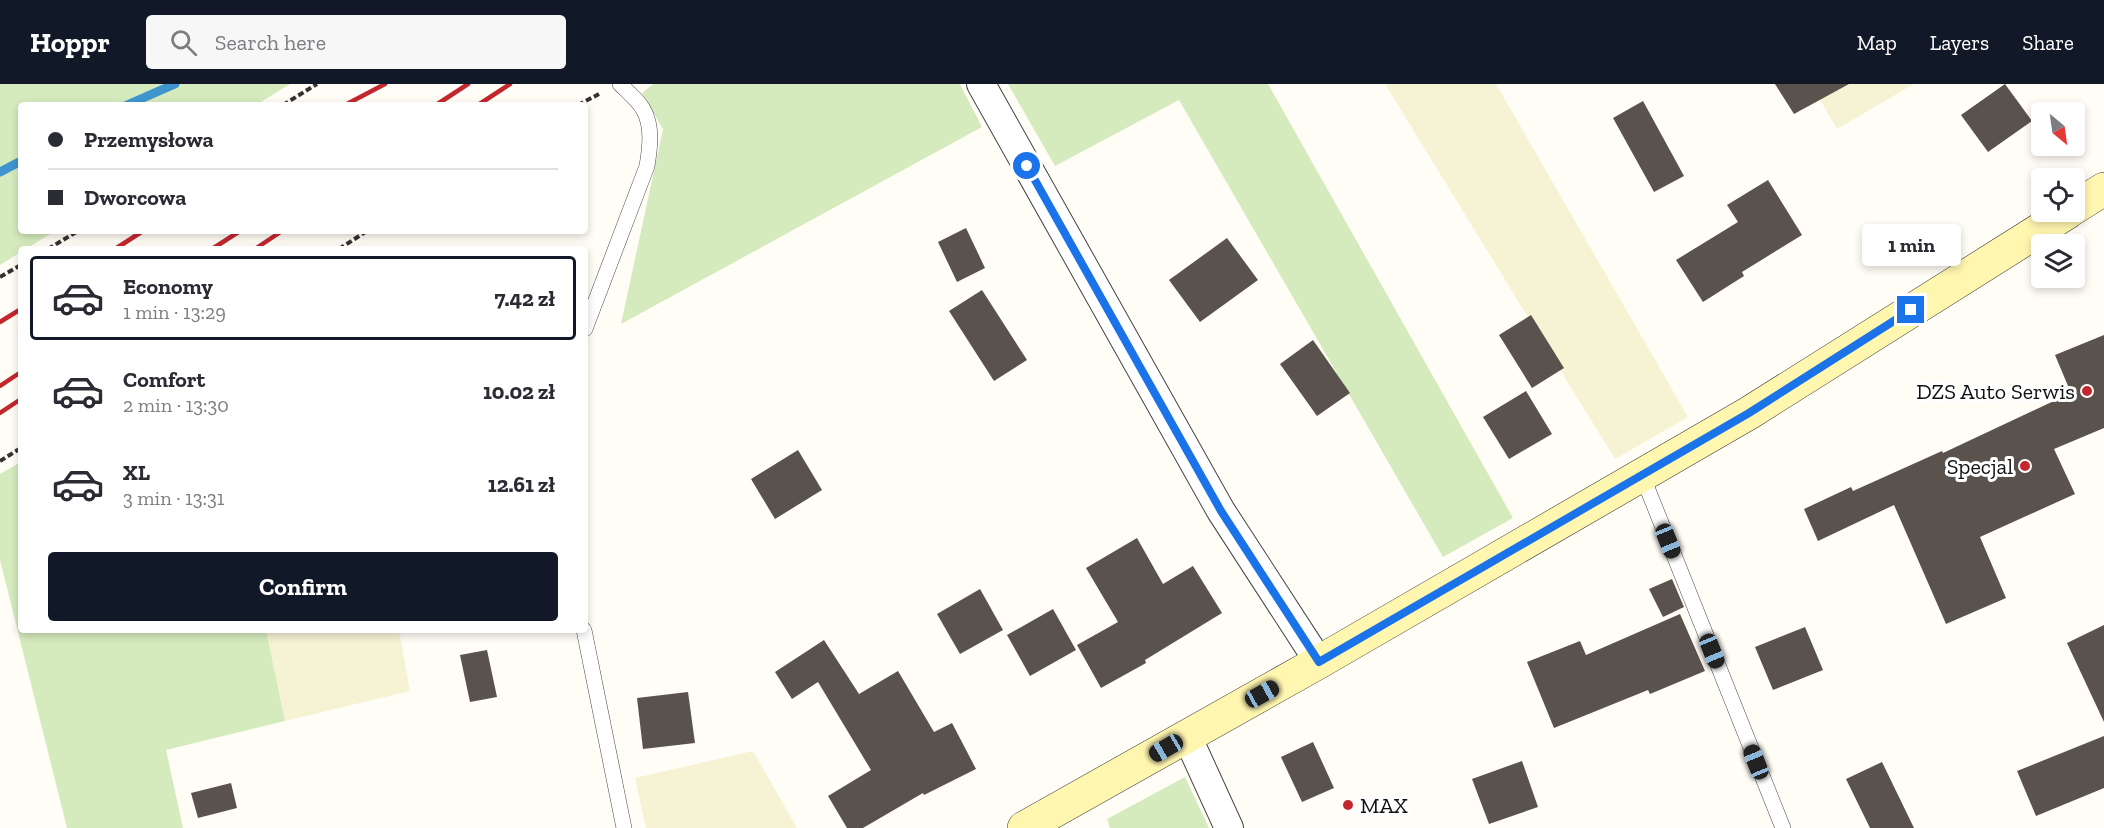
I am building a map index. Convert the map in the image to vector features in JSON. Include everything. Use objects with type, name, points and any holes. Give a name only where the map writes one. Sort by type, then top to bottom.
[{"type":"main road","points":[[2085,201],[2104,189]]},
{"type":"main road","points":[[1024,828],[1319,662],[1749,413],[2052,222]]},
{"type":"street","points":[[981,84],[1221,511],[1319,662]]},
{"type":"street","points":[[1187,736],[1229,828]]},
{"type":"lane","points":[[588,321],[646,166],[650,146],[648,123],[643,109],[620,84]]},
{"type":"lane","points":[[1642,475],[1783,828]]},
{"type":"lane","points":[[585,633],[624,828]]},
{"type":"path","points":[[288,102],[317,84]]},
{"type":"path","points":[[53,246],[73,234]]},
{"type":"path","points":[[344,246],[362,234]]},
{"type":"path","points":[[0,277],[18,267]]},
{"type":"path","points":[[0,461],[18,450]]},
{"type":"shaded area","points":[[1385,84],[1496,84],[1688,417],[1615,459]]},
{"type":"shaded area","points":[[1811,84],[1914,84],[1837,129]]},
{"type":"shaded area","points":[[267,633],[400,633],[410,691],[285,721]]},
{"type":"shaded area","points":[[753,751],[797,828],[646,828],[635,778]]},
{"type":"green space","points":[[0,84],[290,84],[261,102],[18,102],[18,234],[50,234],[31,246],[18,246],[18,254],[0,265]]},
{"type":"green space","points":[[653,84],[960,84],[982,127],[621,324],[663,129],[642,93]]},
{"type":"green space","points":[[1008,84],[1268,84],[1513,518],[1443,557],[1179,100],[1055,166]]},
{"type":"green space","points":[[18,464],[18,632],[0,560],[0,474]]},
{"type":"green space","points":[[18,633],[267,633],[285,721],[166,750],[183,828],[67,828]]},
{"type":"green space","points":[[1185,777],[1209,828],[1110,828],[1107,819]]},
{"type":"building","points":[[1775,84],[1849,84],[1794,114]]},
{"type":"building","points":[[2005,84],[2031,122],[1988,152],[1961,115]]},
{"type":"building","points":[[1643,101],[1684,176],[1654,192],[1613,118]]},
{"type":"building","points":[[1768,180],[1802,235],[1742,272],[1744,276],[1703,302],[1676,260],[1738,222],[1727,205]]},
{"type":"building","points":[[966,228],[985,268],[957,282],[938,242]]},
{"type":"building","points":[[1227,238],[1258,280],[1200,322],[1169,280]]},
{"type":"building","points":[[982,290],[1027,360],[994,381],[949,311]]},
{"type":"building","points":[[1531,315],[1564,368],[1532,388],[1499,335]]},
{"type":"building","points":[[2104,335],[2104,428],[2054,449],[2075,494],[1980,537],[2006,598],[1946,624],[1894,505],[1818,541],[1804,509],[1851,487],[1853,491],[1942,451],[1943,453],[2071,393],[2055,355]]},
{"type":"building","points":[[1313,340],[1350,393],[1317,416],[1280,364]]},
{"type":"building","points":[[1526,391],[1552,434],[1509,459],[1483,417]]},
{"type":"building","points":[[798,450],[822,490],[775,519],[751,479]]},
{"type":"building","points":[[1137,538],[1163,584],[1193,566],[1222,613],[1145,660],[1146,663],[1101,688],[1077,645],[1118,622],[1086,568]]},
{"type":"building","points":[[1672,579],[1684,607],[1663,617],[1649,589]]},
{"type":"building","points":[[980,589],[1003,630],[960,654],[937,614]]},
{"type":"building","points":[[1053,609],[1076,650],[1030,676],[1007,635]]},
{"type":"building","points":[[1680,614],[1705,671],[1650,694],[1648,690],[1554,728],[1527,662],[1580,641],[1586,655]]},
{"type":"building","points":[[2104,625],[2104,722],[2067,643]]},
{"type":"building","points":[[1805,627],[1823,670],[1773,690],[1755,647]]},
{"type":"building","points":[[824,640],[859,694],[898,671],[934,732],[952,723],[976,769],[924,795],[923,793],[863,828],[847,828],[828,796],[871,770],[818,682],[792,699],[775,672]]},
{"type":"building","points":[[487,650],[497,697],[470,702],[460,655]]},
{"type":"building","points":[[688,692],[695,743],[643,749],[637,698]]},
{"type":"building","points":[[2104,736],[2104,788],[2036,816],[2017,771]]},
{"type":"building","points":[[1313,742],[1334,788],[1302,802],[1281,757]]},
{"type":"building","points":[[1522,761],[1538,807],[1489,824],[1472,779]]},
{"type":"building","points":[[1882,762],[1914,828],[1870,828],[1846,779]]},
{"type":"building","points":[[231,783],[237,808],[198,818],[191,793]]},
{"type":"waterway","points":[[134,102],[175,84]]},
{"type":"waterway","points":[[0,172],[18,163]]},
{"type":"railway","points":[[351,102],[385,84]]},
{"type":"railway","points":[[441,102],[468,84]]},
{"type":"railway","points":[[483,102],[510,84]]},
{"type":"railway","points":[[120,246],[138,234]]},
{"type":"railway","points":[[217,246],[235,234]]},
{"type":"railway","points":[[260,246],[278,234]]},
{"type":"railway","points":[[0,322],[18,311]]},
{"type":"railway","points":[[0,386],[18,374]]},
{"type":"railway","points":[[0,413],[18,401]]},
{"type":"place","name":"DZS Auto Serwis","points":[[2087,391]]},
{"type":"place","name":"Specjal","points":[[2025,466]]},
{"type":"place","name":"MAX","points":[[1348,805]]},
{"type":"route","points":[[1027,166],[1221,511],[1319,662],[1749,413],[1911,310]]}]
